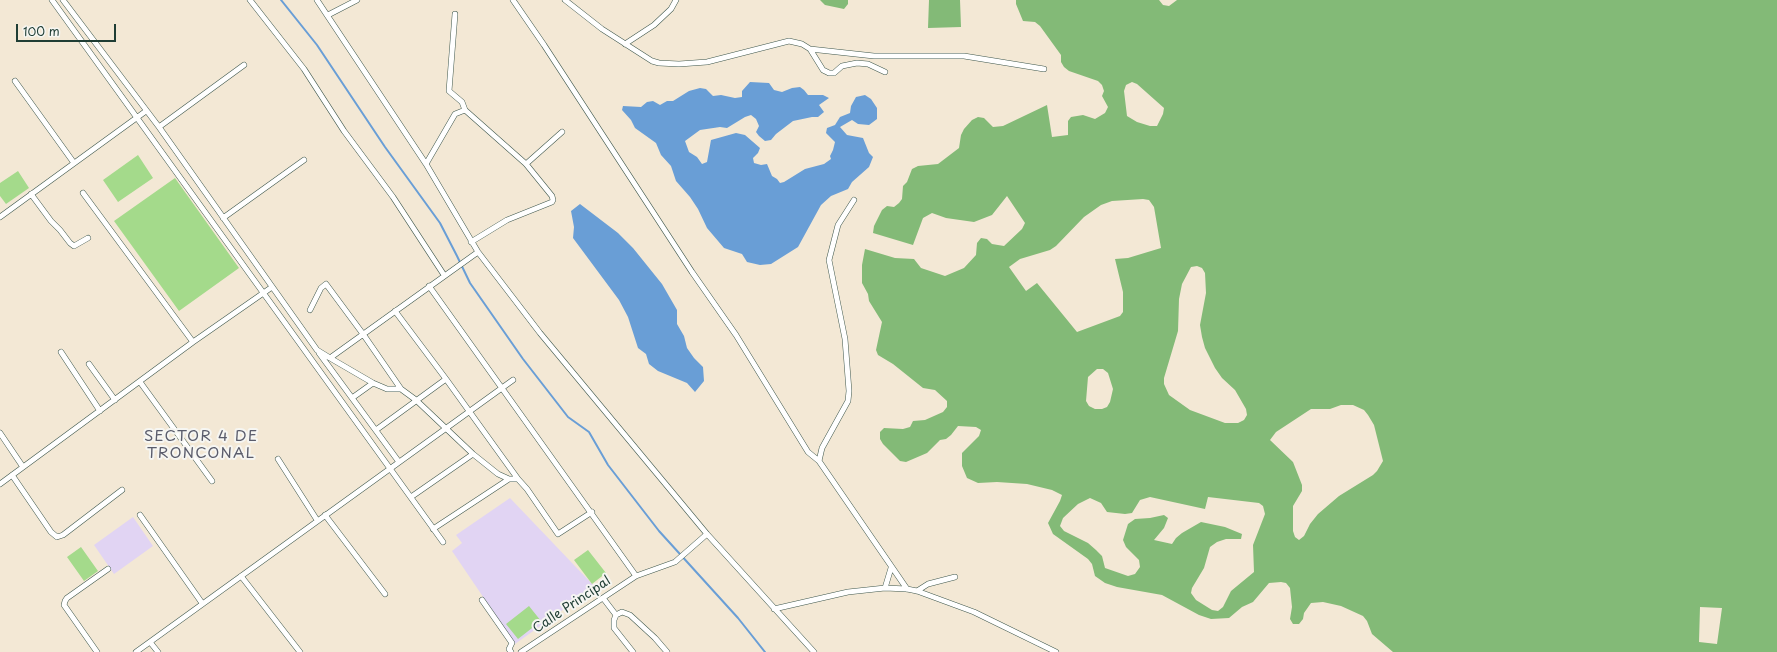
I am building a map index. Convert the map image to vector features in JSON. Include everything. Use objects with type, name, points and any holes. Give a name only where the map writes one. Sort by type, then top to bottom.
[{"type":"street","points":[[52,0],[433,529],[444,542]]},
{"type":"street","points":[[63,0],[159,127],[317,350],[399,462]]},
{"type":"street","points":[[250,0],[304,69],[344,131],[447,274]]},
{"type":"street","points":[[317,0],[426,164],[471,242],[475,253],[707,534],[814,652]]},
{"type":"street","points":[[328,15],[357,0]]},
{"type":"street","points":[[513,0],[692,272],[736,335],[808,452],[819,461],[906,589]]},
{"type":"street","points":[[565,0],[602,29],[652,61],[659,63],[679,64],[707,62],[789,41],[802,44],[810,49],[874,56],[964,56],[1044,69]]},
{"type":"street","points":[[626,44],[654,25],[671,9],[676,0]]},
{"type":"street","points":[[455,14],[449,90],[462,102],[465,110],[526,164],[554,200],[507,220],[471,242]]},
{"type":"street","points":[[810,49],[823,70],[828,73],[834,73],[842,66],[857,63],[868,64],[884,72]]},
{"type":"street","points":[[159,127],[244,65]]},
{"type":"street","points":[[15,81],[74,163]]},
{"type":"street","points":[[0,217],[146,110]]},
{"type":"street","points":[[426,164],[456,114],[465,110]]},
{"type":"street","points":[[526,164],[562,132]]},
{"type":"street","points":[[223,218],[304,160]]},
{"type":"street","points":[[83,193],[193,342]]},
{"type":"street","points":[[31,194],[70,243],[74,246],[88,238]]},
{"type":"street","points":[[819,461],[822,448],[848,401],[849,391],[845,339],[829,260],[838,225],[854,200]]},
{"type":"street","points":[[330,358],[475,253]]},
{"type":"street","points":[[310,310],[321,288],[326,284],[401,389],[416,400],[474,454],[498,474],[510,479],[518,479]]},
{"type":"street","points":[[429,286],[501,388],[592,512],[636,576]]},
{"type":"street","points":[[0,484],[193,342],[272,287]]},
{"type":"street","points":[[395,312],[446,379],[518,479],[528,489],[558,534],[592,512]]},
{"type":"street","points":[[317,350],[387,389],[401,389]]},
{"type":"street","points":[[61,352],[100,411]]},
{"type":"street","points":[[89,364],[115,400]]},
{"type":"street","points":[[376,430],[446,379]]},
{"type":"street","points":[[136,652],[513,380]]},
{"type":"street","points":[[140,382],[212,481]]},
{"type":"street","points":[[352,398],[373,382]]},
{"type":"street","points":[[0,432],[24,467]]},
{"type":"street","points":[[411,497],[474,454]]},
{"type":"street","points":[[278,460],[317,520]]},
{"type":"street","points":[[12,475],[51,532],[57,536],[62,535],[122,490]]},
{"type":"street","points":[[433,529],[510,479]]},
{"type":"street","points":[[140,515],[202,603]]},
{"type":"street","points":[[325,515],[385,594]]},
{"type":"street","name":"Calle Principal","points":[[522,652],[636,576],[676,562],[707,534]]},
{"type":"street","points":[[884,588],[891,568]]},
{"type":"street","points":[[97,652],[64,605],[67,598],[108,569]]},
{"type":"street","points":[[241,576],[300,652]]},
{"type":"street","points":[[917,591],[928,584],[955,578]]},
{"type":"street","points":[[774,609],[848,592],[884,588],[906,589],[917,591],[974,612],[1056,652]]},
{"type":"street","points":[[603,598],[616,615]]},
{"type":"street","points":[[482,600],[512,643],[508,651]]},
{"type":"street","points":[[633,652],[614,628],[614,620],[616,615],[622,612],[630,615],[655,638],[667,652]]},
{"type":"street","points":[[150,642],[158,652]]},
{"type":"shaded area","points":[[510,498],[595,587],[515,644],[452,551],[462,543],[456,535]]},
{"type":"shaded area","points":[[133,517],[153,546],[114,574],[94,545]]},
{"type":"green space","points":[[820,0],[848,0],[848,4],[844,9],[825,5]]},
{"type":"green space","points":[[929,0],[960,0],[961,27],[928,28]]},
{"type":"green space","points":[[1016,0],[1159,0],[1163,5],[1169,6],[1177,0],[1777,0],[1777,652],[1393,652],[1372,634],[1367,621],[1363,616],[1341,606],[1323,602],[1311,603],[1299,624],[1293,624],[1290,619],[1292,607],[1290,588],[1286,583],[1281,582],[1269,583],[1253,602],[1242,607],[1229,618],[1211,619],[1199,615],[1162,595],[1117,587],[1105,583],[1095,576],[1092,564],[1088,559],[1053,534],[1048,523],[1062,495],[1052,490],[1027,484],[997,482],[978,483],[967,478],[962,466],[962,453],[979,436],[981,430],[976,427],[958,426],[951,435],[946,439],[940,440],[927,453],[906,462],[900,461],[883,444],[880,439],[880,432],[884,428],[903,429],[910,427],[913,421],[925,420],[943,412],[947,407],[947,401],[935,390],[923,388],[893,364],[878,355],[876,350],[882,322],[869,301],[868,294],[862,283],[862,265],[865,249],[895,258],[914,259],[921,268],[945,276],[964,268],[976,255],[977,243],[981,238],[987,239],[992,244],[1004,246],[1022,229],[1025,223],[1007,196],[992,215],[974,222],[946,218],[932,213],[923,218],[913,245],[873,233],[874,226],[882,210],[887,206],[894,207],[902,199],[903,186],[907,182],[912,169],[918,166],[938,164],[959,148],[961,135],[964,129],[972,120],[978,117],[984,118],[993,127],[1003,126],[1047,105],[1052,137],[1068,135],[1068,121],[1071,117],[1083,115],[1095,119],[1105,113],[1108,107],[1102,96],[1104,91],[1102,85],[1098,81],[1069,71],[1064,67],[1061,62],[1061,55],[1040,26],[1035,22],[1023,21],[1016,4]],"holes":[[[1132,82],[1137,84],[1164,108],[1163,114],[1157,126],[1150,126],[1137,122],[1127,116],[1124,91],[1126,85]],[[1149,200],[1154,207],[1161,248],[1128,258],[1115,259],[1123,292],[1123,312],[1120,316],[1077,332],[1037,283],[1026,291],[1009,267],[1020,259],[1050,250],[1056,246],[1084,217],[1101,205],[1112,201]],[[1197,266],[1202,268],[1205,273],[1206,293],[1200,325],[1202,337],[1205,348],[1215,368],[1222,378],[1235,390],[1246,409],[1247,415],[1244,420],[1238,423],[1225,423],[1190,410],[1169,395],[1164,384],[1164,378],[1178,331],[1179,299],[1182,284],[1191,267]],[[1097,369],[1103,369],[1108,373],[1113,389],[1110,402],[1107,407],[1095,409],[1089,406],[1086,401],[1088,377]],[[1341,405],[1353,405],[1364,410],[1374,425],[1383,461],[1373,475],[1339,496],[1318,514],[1310,524],[1304,536],[1299,540],[1295,537],[1293,531],[1293,506],[1302,491],[1302,485],[1293,462],[1270,440],[1276,432],[1311,409],[1330,409]],[[1150,497],[1205,509],[1208,497],[1259,503],[1263,506],[1265,514],[1253,545],[1254,572],[1231,591],[1223,607],[1218,611],[1212,610],[1196,600],[1191,593],[1192,588],[1204,568],[1210,547],[1217,542],[1226,539],[1241,539],[1242,534],[1225,527],[1201,522],[1182,533],[1172,544],[1154,540],[1164,528],[1168,518],[1164,515],[1135,519],[1128,524],[1123,540],[1126,547],[1139,560],[1140,567],[1135,574],[1128,576],[1105,568],[1102,556],[1096,550],[1088,543],[1064,531],[1060,526],[1063,518],[1078,504],[1090,498],[1101,503],[1107,512],[1125,514],[1132,513],[1140,500]],[[1700,607],[1722,608],[1717,644],[1699,642]]]},
{"type":"green space","points":[[138,155],[153,178],[118,202],[103,180]]},
{"type":"green space","points":[[18,171],[29,188],[6,204],[0,196],[0,183]]},
{"type":"green space","points":[[175,178],[239,268],[179,311],[114,221]]},
{"type":"green space","points":[[81,547],[98,571],[84,581],[67,557]]},
{"type":"green space","points":[[588,550],[606,573],[592,584],[574,560]]},
{"type":"green space","points":[[529,606],[541,621],[518,639],[506,624]]},
{"type":"water","points":[[750,82],[769,83],[774,90],[782,92],[800,87],[808,95],[823,95],[829,98],[819,105],[824,112],[818,117],[793,121],[776,134],[771,140],[765,141],[759,136],[756,132],[759,126],[756,119],[751,115],[727,128],[720,127],[700,130],[685,141],[689,152],[697,157],[702,164],[707,162],[711,140],[736,133],[745,135],[760,148],[758,153],[753,158],[754,163],[761,165],[767,164],[772,176],[780,183],[784,182],[805,169],[824,164],[831,159],[830,156],[835,142],[826,133],[827,128],[835,125],[840,117],[850,113],[851,106],[856,97],[865,95],[871,99],[877,108],[877,119],[869,125],[858,124],[852,120],[840,127],[847,135],[863,138],[869,153],[873,157],[869,167],[852,182],[848,189],[831,196],[821,205],[798,247],[771,264],[760,265],[747,262],[742,254],[724,248],[707,228],[698,209],[676,181],[671,166],[661,155],[656,143],[635,128],[631,120],[622,110],[623,106],[641,107],[647,102],[653,101],[660,105],[667,101],[673,101],[689,91],[700,88],[706,89],[713,96],[721,95],[735,98],[742,97],[742,91]]},
{"type":"water","points":[[580,204],[618,233],[633,248],[662,284],[677,310],[677,324],[684,336],[687,348],[703,367],[704,381],[695,392],[687,383],[658,371],[649,364],[646,354],[638,348],[628,317],[619,300],[573,238],[574,227],[571,211]]},
{"type":"waterway","points":[[281,0],[317,45],[385,147],[440,223],[470,283],[523,359],[568,417],[589,432],[608,465],[659,531],[738,618],[765,652]]},
{"type":"district","name":"SECTOR 4 DE TRONCONAL","points":[[201,446]]}]
